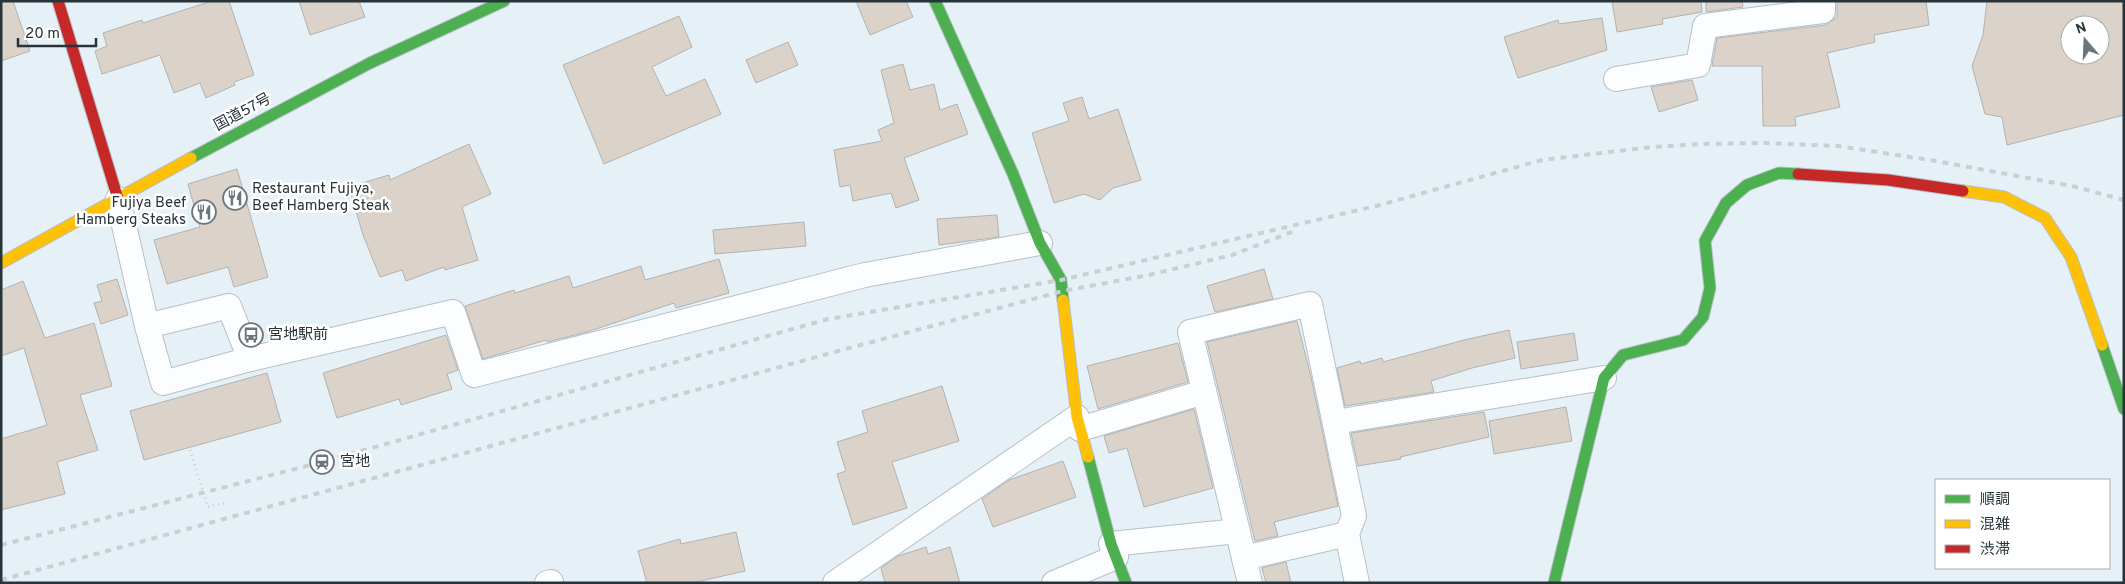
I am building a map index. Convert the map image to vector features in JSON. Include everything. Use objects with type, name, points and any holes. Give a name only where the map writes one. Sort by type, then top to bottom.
[{"type":"main road","points":[[58,1],[118,199]]},
{"type":"main road","name":"国道57号","points":[[1,263],[370,63],[504,1]]},
{"type":"main road","points":[[935,1],[1014,174],[1040,243],[1062,280],[1078,423],[1114,551],[1126,583]]},
{"type":"main road","points":[[1554,583],[1604,378],[1623,355],[1683,340],[1703,317],[1710,288],[1704,241],[1726,203],[1747,185],[1779,173],[1888,180],[2004,197],[2044,218],[2071,257],[2124,409]]},
{"type":"street","points":[[1616,79],[1698,64],[1705,26],[1770,9],[1823,11],[1823,1]]},
{"type":"street","points":[[118,199],[147,326],[163,383],[250,359],[453,312],[474,375],[865,275],[1040,243]]},
{"type":"street","points":[[1250,583],[1190,332],[1310,304],[1354,516],[1347,534],[1356,583]]},
{"type":"street","points":[[147,326],[229,306],[250,359]]},
{"type":"street","points":[[1334,422],[1604,378]]},
{"type":"street","points":[[835,583],[1078,423],[1204,392]]},
{"type":"street","points":[[1054,583],[1114,551],[1238,531]]},
{"type":"street","points":[[1244,558],[1347,534]]},
{"type":"path","points":[[190,450],[208,508],[225,503]]},
{"type":"building","points":[[1,1],[13,1],[30,51],[1,61]]},
{"type":"building","points":[[212,1],[229,1],[254,75],[234,82],[235,85],[206,98],[200,83],[174,93],[160,55],[102,74],[95,51],[107,46],[103,33],[142,20],[143,23]]},
{"type":"building","points":[[299,1],[359,1],[365,17],[310,35]]},
{"type":"building","points":[[856,1],[906,1],[913,17],[870,35]]},
{"type":"building","points":[[1612,1],[1701,1],[1702,12],[1662,19],[1663,24],[1617,32]]},
{"type":"building","points":[[1706,1],[1742,1],[1743,7],[1706,12]]},
{"type":"building","points":[[1837,1],[1926,1],[1929,25],[1874,35],[1875,42],[1827,53],[1840,107],[1795,117],[1796,126],[1763,126],[1762,66],[1712,66],[1717,38],[1825,25],[1837,17]]},
{"type":"building","points":[[1987,1],[2124,1],[2124,115],[2007,145],[2002,117],[1985,114],[1972,66],[1983,35]]},
{"type":"building","points":[[679,16],[692,47],[652,67],[666,96],[705,79],[721,114],[604,164],[563,65]]},
{"type":"building","points":[[1602,18],[1607,50],[1518,78],[1504,37],[1558,20],[1559,24]]},
{"type":"building","points":[[788,42],[798,65],[756,83],[746,60]]},
{"type":"building","points":[[903,64],[910,90],[934,84],[940,110],[957,104],[968,134],[904,158],[919,200],[896,208],[891,193],[853,201],[850,185],[840,187],[834,150],[882,141],[878,130],[894,123],[881,70]]},
{"type":"building","points":[[1692,80],[1698,100],[1659,112],[1651,87]]},
{"type":"building","points":[[1082,97],[1089,119],[1118,109],[1141,180],[1113,188],[1100,200],[1084,194],[1054,203],[1032,133],[1069,121],[1063,103]]},
{"type":"building","points":[[469,144],[491,194],[462,207],[478,260],[445,270],[444,267],[406,281],[402,270],[380,277],[363,235],[349,187],[389,175],[390,180]]},
{"type":"building","points":[[237,169],[268,277],[234,287],[228,267],[167,284],[154,240],[200,227],[188,184]]},
{"type":"building","points":[[997,215],[999,237],[939,245],[937,219]]},
{"type":"building","points":[[804,222],[806,246],[715,254],[713,230]]},
{"type":"building","points":[[719,259],[729,293],[676,308],[674,303],[587,332],[547,342],[546,340],[483,359],[465,306],[514,290],[515,293],[569,276],[573,288],[641,266],[645,280]]},
{"type":"building","points":[[1264,269],[1273,299],[1215,312],[1207,286]]},
{"type":"building","points":[[117,279],[128,315],[101,324],[94,303],[102,301],[97,285]]},
{"type":"building","points":[[23,281],[45,338],[94,323],[112,386],[80,395],[98,450],[57,462],[65,494],[1,510],[1,439],[47,425],[24,348],[1,356],[1,290]]},
{"type":"building","points":[[1297,321],[1311,377],[1338,506],[1274,522],[1278,536],[1255,541],[1207,342]]},
{"type":"building","points":[[1509,330],[1515,358],[1472,368],[1431,381],[1434,392],[1345,406],[1337,368],[1360,361],[1361,364],[1382,358],[1383,362]]},
{"type":"building","points":[[1574,333],[1578,360],[1521,369],[1517,342]]},
{"type":"building","points":[[446,335],[458,370],[447,374],[452,389],[401,405],[399,399],[337,418],[323,373]]},
{"type":"building","points":[[1178,343],[1188,382],[1098,409],[1087,366]]},
{"type":"building","points":[[267,373],[281,422],[144,460],[130,411]]},
{"type":"building","points":[[942,386],[959,441],[892,462],[907,508],[853,525],[837,474],[846,471],[837,442],[868,432],[862,411]]},
{"type":"building","points":[[1566,407],[1572,441],[1494,454],[1489,421]]},
{"type":"building","points":[[1194,409],[1213,488],[1144,507],[1127,448],[1109,453],[1104,436]]},
{"type":"building","points":[[1484,412],[1489,437],[1400,457],[1401,459],[1358,466],[1351,433]]},
{"type":"building","points":[[1063,461],[1076,497],[993,527],[982,499],[1009,480]]},
{"type":"building","points":[[736,532],[745,571],[692,583],[647,583],[638,551],[680,539],[681,544]]},
{"type":"building","points":[[926,547],[928,554],[950,547],[960,583],[885,583],[881,568],[898,556]]},
{"type":"building","points":[[1286,562],[1291,583],[1266,583],[1262,568]]},
{"type":"railway","points":[[1,545],[322,462],[828,319],[1061,280],[1376,206],[1542,160],[1652,147],[1700,144],[1763,143],[1838,146],[1936,161],[2072,186],[2124,200]]},
{"type":"railway","points":[[1,580],[1063,291],[1149,275],[1232,255],[1297,230]]},
{"type":"traffic: fast","points":[[191,158],[370,63],[504,1]]},
{"type":"traffic: fast","points":[[935,1],[1013,174],[1040,243],[1061,280],[1063,300]]},
{"type":"traffic: fast","points":[[1554,583],[1604,378],[1623,355],[1683,340],[1703,317],[1710,288],[1705,241],[1726,203],[1747,185],[1779,173],[1798,174]]},
{"type":"traffic: fast","points":[[2102,345],[2124,409]]},
{"type":"traffic: fast","points":[[1088,457],[1111,544],[1126,583]]},
{"type":"traffic: slow","points":[[1,263],[191,158]]},
{"type":"traffic: slow","points":[[1963,191],[2004,197],[2045,218],[2071,257],[2102,345]]},
{"type":"traffic: slow","points":[[1063,300],[1077,417],[1088,457]]},
{"type":"traffic: jam","points":[[58,1],[118,199]]},
{"type":"traffic: jam","points":[[1798,174],[1888,180],[1963,191]]},
{"type":"place","name":"Restaurant Fujiya, Beef Hamberg Steak","points":[[235,198]]},
{"type":"place","name":"Fujiya Beef Hamberg Steaks","points":[[204,212]]},
{"type":"place","name":"宮地駅前","points":[[251,335]]},
{"type":"place","name":"宮地","points":[[322,462]]}]
